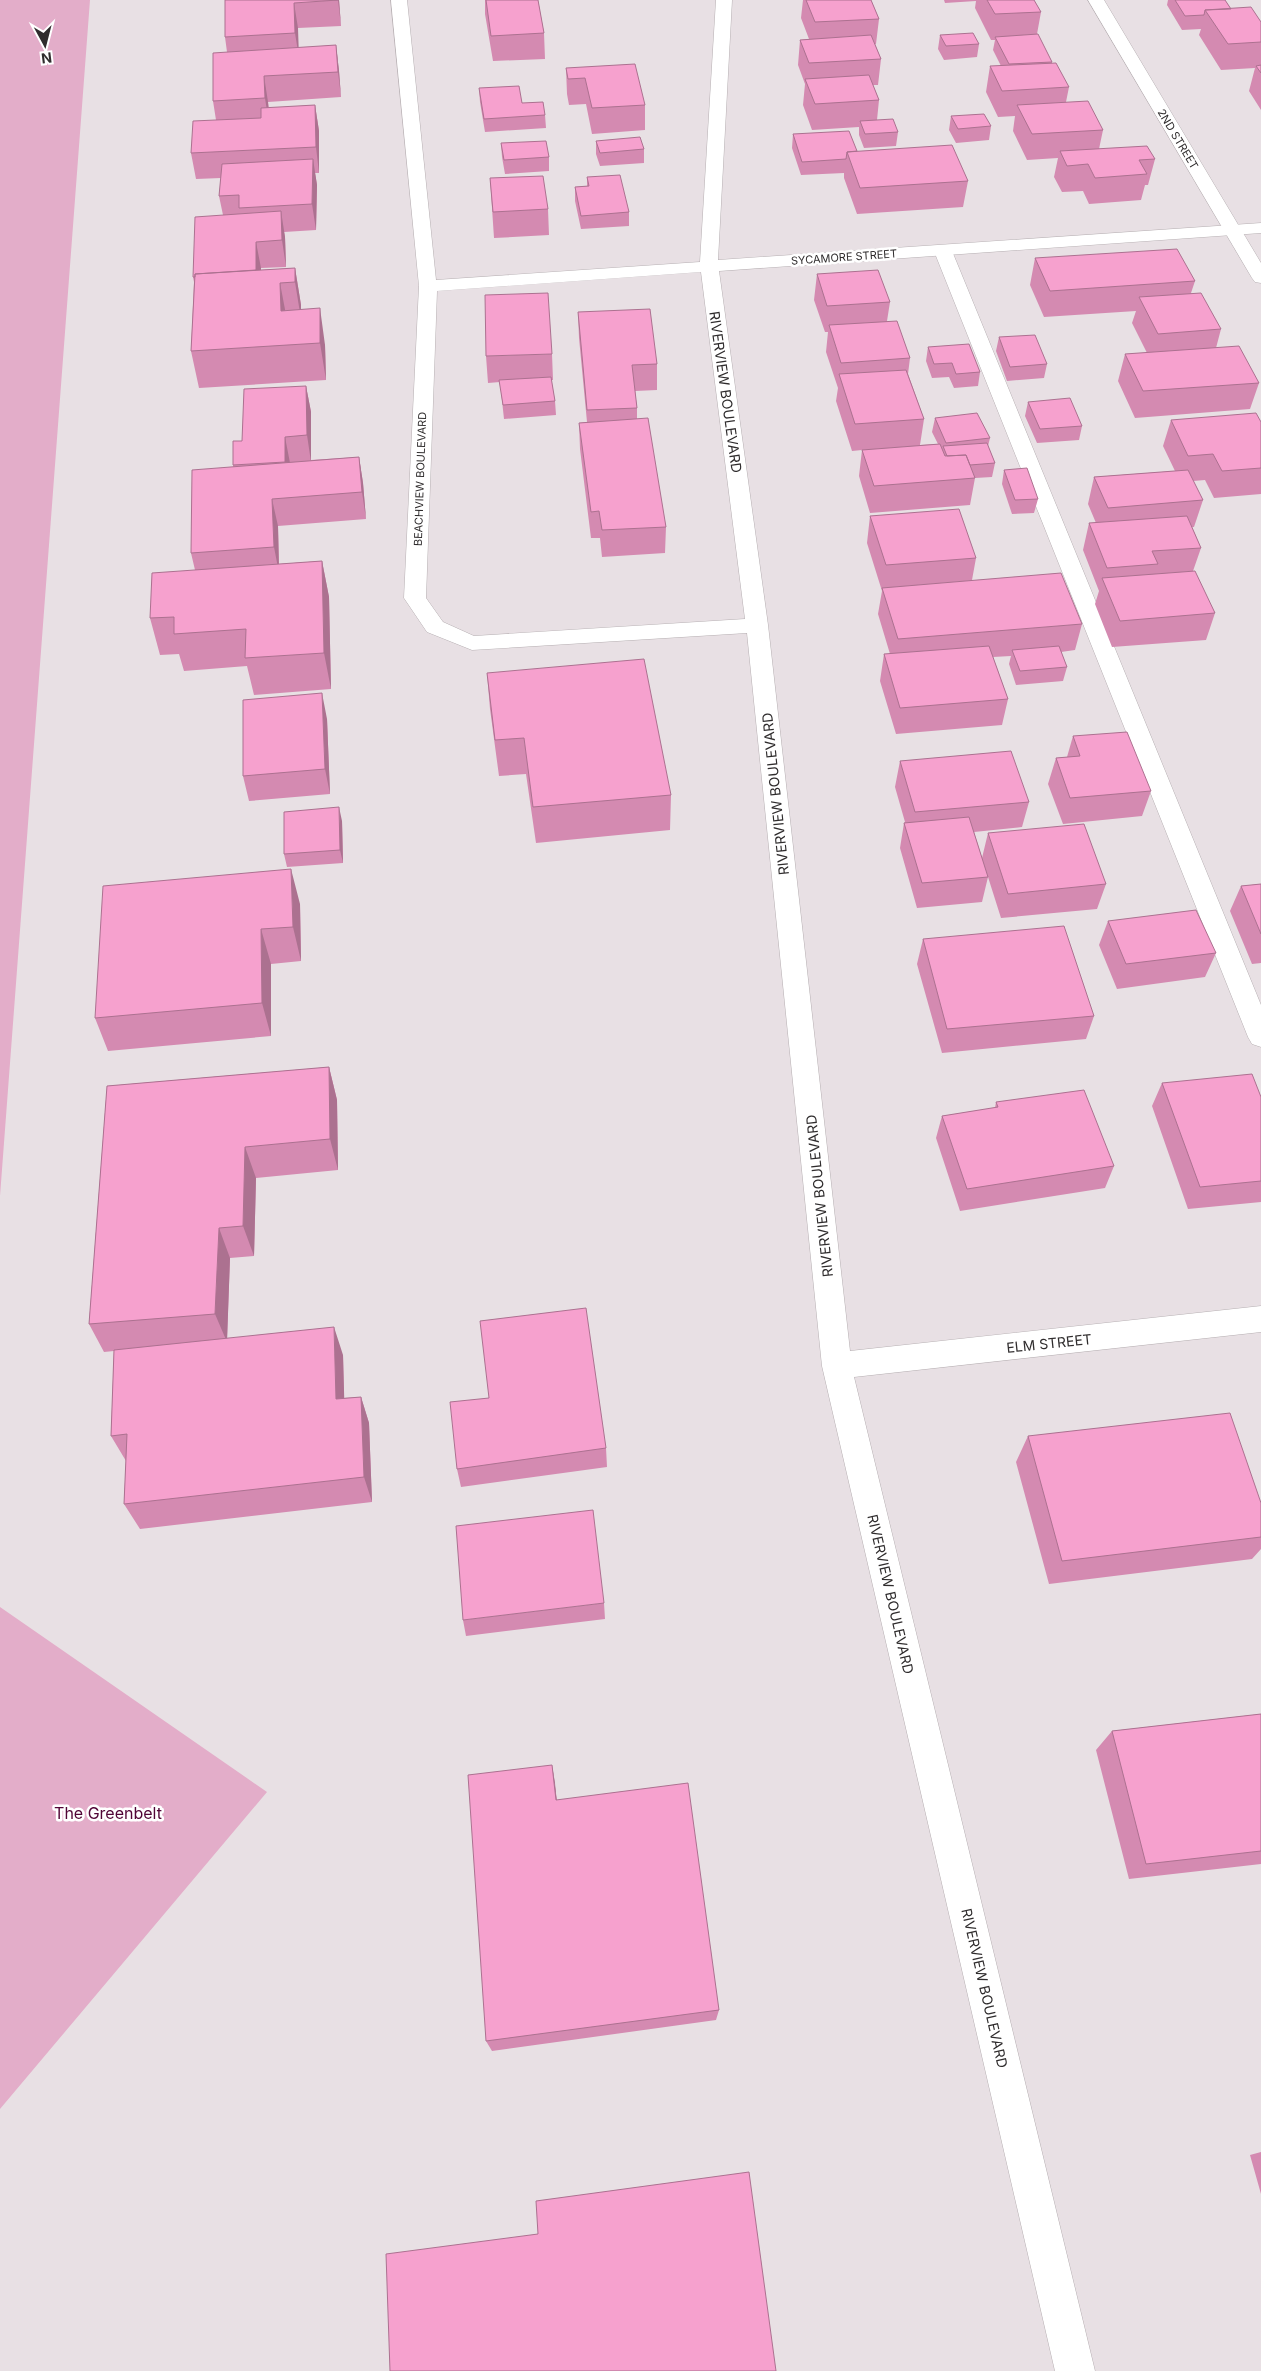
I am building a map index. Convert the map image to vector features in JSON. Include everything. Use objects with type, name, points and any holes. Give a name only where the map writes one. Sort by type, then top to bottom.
[{"type":"street","name":"BEACHVIEW BOULEVARD","points":[[400,0],[428,286],[415,598],[435,627],[472,643],[757,625]]},
{"type":"street","name":"RIVERVIEW BOULEVARD","points":[[724,0],[709,267],[757,625],[837,1366],[1075,2371]]},
{"type":"street","name":"2ND STREET","points":[[1096,0],[1261,278]]},
{"type":"street","name":"SYCAMORE STREET","points":[[428,286],[1261,228]]},
{"type":"street","points":[[942,251],[1261,1037]]},
{"type":"street","name":"ELM STREET","points":[[837,1366],[1261,1319]]},
{"type":"green space","points":[[0,0],[90,0],[0,1196]]},
{"type":"green space","name":"The Greenbelt","points":[[0,1607],[267,1792],[0,2109]]},
{"type":"building","points":[[225,0],[338,0],[294,3],[295,33],[225,37]]},
{"type":"building","points":[[486,0],[538,0],[544,33],[491,36]]},
{"type":"building","points":[[806,0],[871,0],[879,19],[815,22]]},
{"type":"building","points":[[987,0],[1034,0],[1041,12],[995,14]]},
{"type":"building","points":[[1175,0],[1225,0],[1231,9],[1205,10],[1204,15],[1185,16]]},
{"type":"building","points":[[1251,7],[1261,22],[1261,42],[1228,44],[1205,10]]},
{"type":"building","points":[[973,33],[979,44],[946,46],[940,35]]},
{"type":"building","points":[[1038,34],[1052,62],[1009,64],[995,37]]},
{"type":"building","points":[[871,35],[881,59],[809,63],[800,40]]},
{"type":"building","points":[[336,45],[338,72],[264,76],[265,98],[213,101],[213,53]]},
{"type":"building","points":[[1056,63],[1069,87],[1002,91],[990,66]]},
{"type":"building","points":[[635,64],[645,105],[592,108],[585,78],[568,79],[566,68]]},
{"type":"building","points":[[1261,65],[1261,73],[1256,66]]},
{"type":"building","points":[[869,75],[879,100],[815,104],[805,79]]},
{"type":"building","points":[[519,86],[522,103],[543,102],[545,115],[484,119],[479,88]]},
{"type":"building","points":[[1088,101],[1103,130],[1032,134],[1017,105]]},
{"type":"building","points":[[315,105],[316,147],[191,153],[193,121],[261,118],[261,108]]},
{"type":"building","points":[[984,114],[991,126],[958,129],[951,116]]},
{"type":"building","points":[[893,119],[898,132],[865,134],[860,121]]},
{"type":"building","points":[[849,131],[857,151],[847,152],[846,159],[802,162],[793,134]]},
{"type":"building","points":[[640,137],[644,149],[600,153],[596,141]]},
{"type":"building","points":[[546,141],[549,157],[504,160],[501,143]]},
{"type":"building","points":[[952,145],[968,181],[860,188],[847,152]]},
{"type":"building","points":[[1147,146],[1155,159],[1139,160],[1147,174],[1095,178],[1088,164],[1067,166],[1060,151]]},
{"type":"building","points":[[313,159],[312,204],[239,208],[239,195],[219,196],[222,164]]},
{"type":"building","points":[[620,175],[629,212],[581,216],[575,187],[589,186],[587,177]]},
{"type":"building","points":[[543,176],[548,209],[493,212],[490,178]]},
{"type":"building","points":[[281,211],[282,240],[256,242],[256,270],[195,274],[195,277],[193,277],[195,217]]},
{"type":"building","points":[[1177,249],[1195,281],[1050,291],[1035,258]]},
{"type":"building","points":[[295,268],[295,282],[280,283],[281,311],[320,308],[320,343],[191,351],[195,274]]},
{"type":"building","points":[[878,270],[890,302],[827,306],[817,274]]},
{"type":"building","points":[[548,293],[552,354],[486,356],[485,295]]},
{"type":"building","points":[[1201,293],[1221,329],[1158,334],[1139,297]]},
{"type":"building","points":[[650,309],[657,364],[632,365],[637,408],[587,410],[578,312]]},
{"type":"building","points":[[897,321],[910,358],[841,363],[829,325]]},
{"type":"building","points":[[1035,335],[1047,364],[1010,367],[999,337]]},
{"type":"building","points":[[969,344],[980,372],[956,374],[952,363],[934,364],[928,347]]},
{"type":"building","points":[[1239,346],[1259,383],[1143,391],[1125,354]]},
{"type":"building","points":[[906,370],[924,419],[855,424],[839,374]]},
{"type":"building","points":[[551,377],[555,401],[503,405],[499,380]]},
{"type":"building","points":[[306,386],[307,435],[285,437],[285,462],[233,465],[233,441],[242,441],[244,389]]},
{"type":"building","points":[[1070,398],[1082,426],[1040,429],[1028,402]]},
{"type":"building","points":[[977,413],[990,438],[946,443],[935,418]]},
{"type":"building","points":[[1256,413],[1261,422],[1261,468],[1222,471],[1213,454],[1188,456],[1171,420]]},
{"type":"building","points":[[648,418],[666,527],[602,530],[599,511],[591,512],[579,423]]},
{"type":"building","points":[[987,443],[995,463],[970,465],[966,455],[947,456],[943,446]]},
{"type":"building","points":[[940,444],[945,456],[966,455],[975,478],[874,486],[862,450]]},
{"type":"building","points":[[359,457],[362,492],[272,499],[274,547],[191,553],[192,470]]},
{"type":"building","points":[[1027,468],[1038,499],[1015,500],[1004,470]]},
{"type":"building","points":[[1188,470],[1203,500],[1108,508],[1094,477]]},
{"type":"building","points":[[959,509],[976,558],[886,565],[870,516]]},
{"type":"building","points":[[1187,516],[1201,548],[1152,551],[1158,564],[1107,568],[1089,523]]},
{"type":"building","points":[[322,561],[324,653],[245,658],[246,629],[174,634],[174,617],[150,618],[152,573]]},
{"type":"building","points":[[1195,571],[1215,613],[1120,621],[1102,578]]},
{"type":"building","points":[[1061,573],[1082,624],[898,639],[882,588]]},
{"type":"building","points":[[989,646],[1008,699],[900,708],[884,654]]},
{"type":"building","points":[[1059,646],[1067,667],[1020,671],[1012,650]]},
{"type":"building","points":[[644,659],[671,795],[533,807],[524,738],[495,740],[487,673]]},
{"type":"building","points":[[322,693],[325,769],[243,776],[243,700]]},
{"type":"building","points":[[1127,732],[1151,791],[1070,798],[1056,758],[1080,756],[1073,736]]},
{"type":"building","points":[[1011,751],[1029,802],[915,812],[900,761]]},
{"type":"building","points":[[339,807],[340,850],[284,854],[284,812]]},
{"type":"building","points":[[969,817],[988,877],[922,883],[904,823]]},
{"type":"building","points":[[1084,824],[1106,884],[1008,894],[988,833]]},
{"type":"building","points":[[291,869],[293,927],[261,929],[262,1003],[95,1018],[103,886]]},
{"type":"building","points":[[1261,884],[1261,934],[1241,886]]},
{"type":"building","points":[[1196,910],[1216,953],[1126,964],[1108,921]]},
{"type":"building","points":[[1064,926],[1094,1016],[947,1029],[923,939]]},
{"type":"building","points":[[329,1067],[330,1139],[245,1147],[243,1226],[219,1228],[215,1314],[89,1324],[107,1086]]},
{"type":"building","points":[[1252,1074],[1261,1097],[1261,1181],[1200,1187],[1162,1083]]},
{"type":"building","points":[[1084,1090],[1114,1166],[967,1189],[942,1116],[998,1107],[996,1102]]},
{"type":"building","points":[[586,1308],[606,1448],[457,1469],[450,1402],[489,1398],[480,1321]]},
{"type":"building","points":[[334,1327],[336,1399],[361,1397],[364,1477],[124,1504],[127,1434],[111,1436],[114,1350]]},
{"type":"building","points":[[1230,1413],[1261,1503],[1261,1537],[1062,1561],[1028,1436]]},
{"type":"building","points":[[593,1510],[604,1603],[463,1620],[456,1526]]},
{"type":"building","points":[[1261,1714],[1261,1851],[1146,1864],[1112,1731]]},
{"type":"building","points":[[552,1765],[556,1800],[688,1783],[719,2010],[486,2041],[468,1775]]},
{"type":"building","points":[[749,2172],[776,2371],[390,2371],[386,2254],[538,2234],[536,2201]]}]
